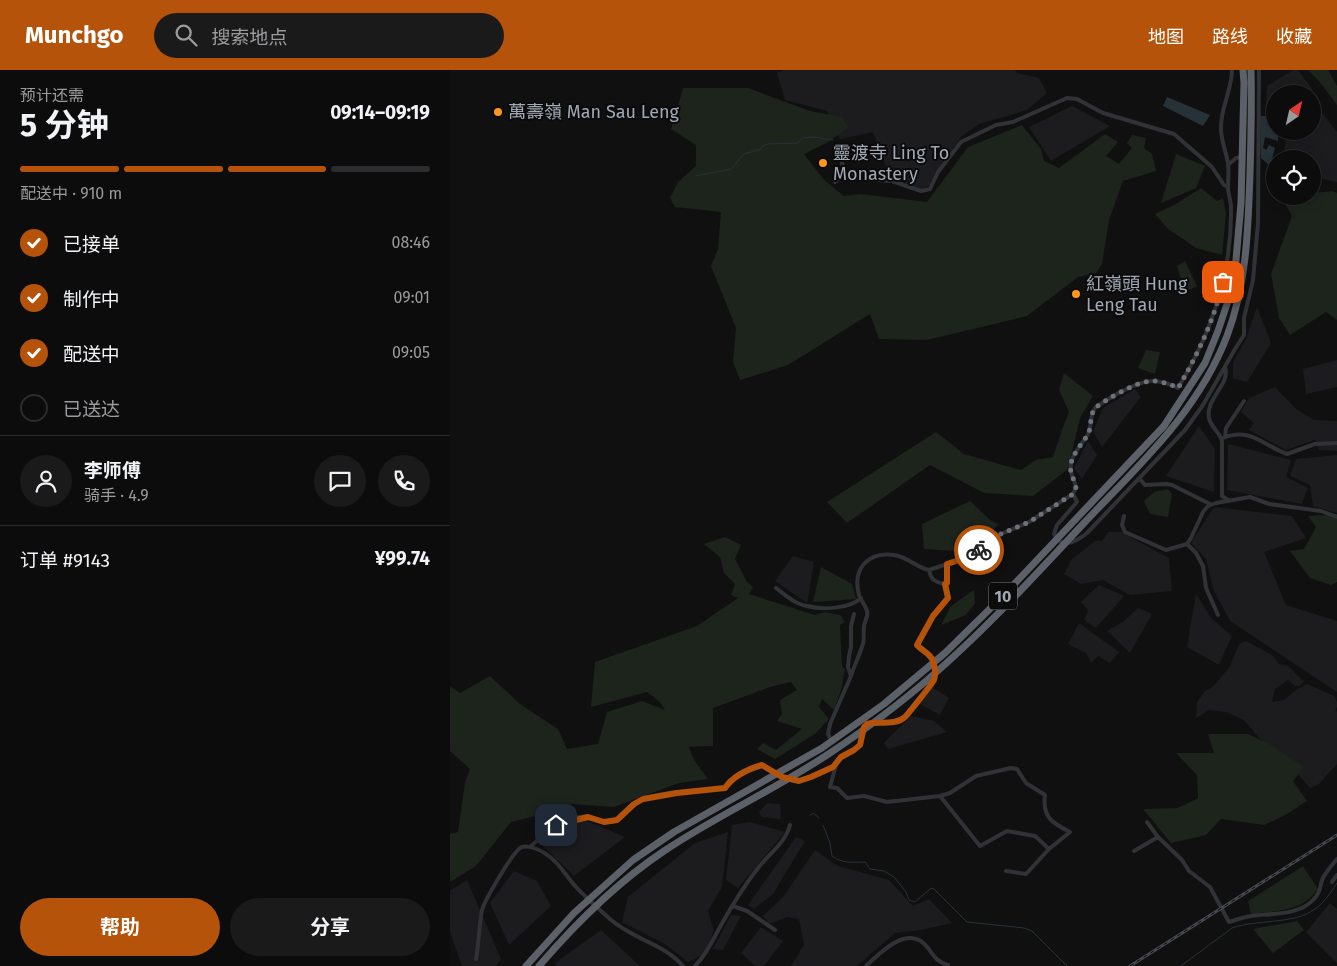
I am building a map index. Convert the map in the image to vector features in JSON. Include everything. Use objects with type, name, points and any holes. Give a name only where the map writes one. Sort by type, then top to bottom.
[{"type":"highway","name":"10","points":[[526,966],[574,913],[633,860],[674,832],[822,748],[884,704],[945,653],[1003,596],[1164,426],[1205,363],[1224,313],[1235,271],[1241,203],[1243,70]]},
{"type":"highway","name":"10","points":[[539,966],[581,919],[640,868],[696,830],[772,789],[824,757],[885,714],[919,687],[958,653],[1008,603],[1180,420],[1200,390],[1220,352],[1235,312],[1244,271],[1248,228],[1250,70]]},
{"type":"street","points":[[841,757],[828,734],[830,724],[862,647],[864,627],[868,615],[860,598],[858,582],[860,568],[867,560],[882,554],[896,555],[910,560],[922,569],[929,570],[968,557],[1001,534],[1029,522],[1073,494],[1076,487],[1070,471],[1072,460],[1089,432],[1091,414],[1095,408],[1137,384],[1150,381],[1178,388],[1192,364],[1207,333],[1217,305],[1228,258],[1231,207],[1228,187],[1228,165],[1220,130],[1232,83],[1232,70]]},
{"type":"street","points":[[1073,494],[1077,502],[1057,525],[1054,534],[1057,539],[1065,544],[1077,541],[1087,533],[1186,430],[1244,335],[1244,318],[1253,280],[1258,223],[1259,70]]},
{"type":"street","points":[[844,174],[892,181],[921,191],[930,189],[938,172],[961,142],[996,125],[1013,122],[1067,98],[1077,99],[1103,113],[1174,134],[1212,167],[1228,187]]},
{"type":"street","points":[[840,150],[844,174]]},
{"type":"street","points":[[1228,165],[1236,158],[1248,157],[1257,160]]},
{"type":"street","points":[[835,182],[844,174]]},
{"type":"street","points":[[1223,437],[1213,428],[1209,417],[1209,408],[1224,380],[1227,370],[1225,366]]},
{"type":"street","points":[[1228,500],[1222,496],[1223,437],[1226,428],[1244,401]]},
{"type":"street","points":[[1223,437],[1247,434],[1287,454],[1315,444],[1337,443]]},
{"type":"street","points":[[1139,478],[1145,485],[1172,485],[1211,505]]},
{"type":"street","points":[[1124,516],[1122,525],[1125,532],[1166,550],[1186,544],[1191,538],[1203,512],[1211,505],[1228,500],[1250,497],[1269,504],[1321,511],[1337,517]]},
{"type":"street","points":[[1186,544],[1196,553],[1203,566],[1206,588],[1218,615]]},
{"type":"street","points":[[530,847],[556,825],[588,817],[604,822],[617,820],[634,804],[643,799],[725,788],[734,778],[748,769],[762,765],[782,777],[799,781],[833,767],[841,757],[860,745],[864,727],[867,724],[877,721],[891,723],[905,718],[934,680],[935,669],[933,660],[930,655],[917,645],[933,616],[948,598],[945,584],[948,579],[947,564]]},
{"type":"street","points":[[929,570],[930,577],[933,580],[945,584]]},
{"type":"street","points":[[776,588],[787,597],[808,607],[841,607],[856,603],[860,598]]},
{"type":"street","points":[[851,676],[848,667],[851,647],[851,626],[854,614]]},
{"type":"street","points":[[836,763],[830,787],[838,788],[847,798],[864,796],[887,802],[940,796],[976,776],[1011,768],[1017,769],[1026,782],[1044,795],[1043,806],[1046,815],[1053,823],[1070,832],[1049,849],[1026,874],[1006,871]]},
{"type":"street","points":[[940,796],[980,846],[1007,831],[1035,836],[1049,849]]},
{"type":"street","points":[[1146,822],[1158,837],[1182,860],[1189,871],[1210,887],[1229,922],[1250,916],[1281,913],[1302,908],[1314,900],[1322,889],[1322,880],[1337,859]]},
{"type":"street","points":[[695,966],[707,952],[733,906],[759,867],[786,836],[790,825]]},
{"type":"street","points":[[1134,850],[1158,837]]},
{"type":"street","points":[[476,959],[482,909],[488,894],[517,849],[523,846],[530,847],[549,856],[576,888],[615,923],[660,947],[683,966]]},
{"type":"street","points":[[1332,882],[1337,875]]},
{"type":"street","points":[[733,906],[747,911],[775,930]]},
{"type":"street","points":[[866,966],[894,941],[915,938],[921,940],[935,959],[942,964],[948,965]]},
{"type":"shaded area","points":[[784,70],[1015,70],[1017,73],[1039,78],[1047,93],[1027,110],[979,124],[962,136],[935,173],[930,185],[922,189],[913,187],[888,172],[873,132],[840,139],[827,111],[785,100],[777,73]]},
{"type":"shaded area","points":[[1293,70],[1298,70],[1309,85],[1269,85]]},
{"type":"shaded area","points":[[1308,70],[1328,70],[1337,86],[1337,105],[1320,82]]},
{"type":"shaded area","points":[[683,88],[748,88],[810,111],[843,117],[848,128],[828,142],[804,154],[824,180],[844,196],[861,194],[927,202],[968,147],[1022,125],[1041,149],[1044,161],[1059,168],[1105,134],[1118,142],[1106,156],[1119,164],[1132,148],[1127,143],[1132,135],[1146,138],[1144,148],[1152,154],[1156,171],[1123,181],[1109,220],[1102,264],[1096,273],[1078,277],[1027,316],[927,340],[879,339],[870,314],[788,365],[740,380],[733,362],[736,328],[711,266],[718,249],[721,212],[675,207],[670,198],[678,182],[696,166],[696,145],[671,129]]},
{"type":"shaded area","points":[[1167,97],[1210,115],[1203,126],[1163,106]]},
{"type":"shaded area","points":[[1072,106],[1110,126],[1051,161],[1029,127]]},
{"type":"shaded area","points":[[1321,111],[1337,132],[1337,182],[1321,179],[1321,150],[1284,150],[1286,140],[1321,140]]},
{"type":"shaded area","points":[[1260,116],[1266,116],[1266,137],[1263,148],[1266,150],[1266,162],[1261,158]]},
{"type":"shaded area","points":[[1269,145],[1275,148],[1274,150],[1266,150]]},
{"type":"shaded area","points":[[1176,154],[1205,166],[1196,188],[1161,203]]},
{"type":"shaded area","points":[[1201,188],[1217,201],[1223,198],[1226,214],[1222,255],[1196,248],[1168,229],[1155,214],[1176,204]]},
{"type":"shaded area","points":[[1332,191],[1337,193],[1337,320],[1326,312],[1290,335],[1279,318],[1271,274],[1292,216],[1286,205],[1321,205],[1321,192]]},
{"type":"shaded area","points":[[1185,261],[1197,286],[1185,292],[1177,266]]},
{"type":"shaded area","points":[[1257,307],[1271,343],[1247,382],[1233,378],[1233,362],[1246,339]]},
{"type":"shaded area","points":[[1146,350],[1160,352],[1155,374],[1138,368]]},
{"type":"shaded area","points":[[1337,360],[1337,387],[1306,394],[1303,369]]},
{"type":"shaded area","points":[[1064,373],[1093,396],[1080,418],[1068,469],[1033,496],[984,493],[930,465],[847,523],[827,502],[936,432],[964,454],[1021,470],[1036,460],[1053,457],[1069,412],[1059,390]]},
{"type":"shaded area","points":[[1275,387],[1296,409],[1314,420],[1337,421],[1337,451],[1319,450],[1315,440],[1286,450],[1249,430],[1254,423],[1241,412],[1249,398]]},
{"type":"shaded area","points":[[1135,389],[1141,397],[1102,447],[1093,431],[1103,408]]},
{"type":"shaded area","points":[[1199,426],[1215,449],[1214,492],[1166,476]]},
{"type":"shaded area","points":[[1088,441],[1097,455],[1082,479],[1074,468]]},
{"type":"shaded area","points":[[1228,444],[1291,460],[1286,477],[1308,488],[1302,504],[1227,490]]},
{"type":"shaded area","points":[[1337,455],[1337,513],[1313,506],[1310,485],[1290,476],[1296,459]]},
{"type":"shaded area","points":[[1168,489],[1172,494],[1168,517],[1150,514],[1144,501],[1154,492]]},
{"type":"shaded area","points":[[970,501],[989,519],[999,525],[956,551],[924,549],[922,524]]},
{"type":"shaded area","points":[[1214,507],[1292,516],[1306,538],[1264,552],[1286,605],[1337,621],[1337,692],[1230,621],[1214,591],[1206,559],[1191,543]]},
{"type":"shaded area","points":[[1337,514],[1337,582],[1331,585],[1310,578],[1290,551],[1304,549],[1316,527],[1308,516]]},
{"type":"shaded area","points":[[1108,532],[1121,532],[1169,558],[1172,591],[1130,595],[1103,580],[1081,584],[1064,574],[1071,560],[1095,541],[1102,541]]},
{"type":"shaded area","points":[[725,537],[741,545],[735,559],[747,582],[753,587],[749,594],[815,615],[825,612],[840,615],[845,622],[840,625],[842,666],[845,669],[841,690],[834,710],[822,699],[819,707],[829,719],[815,734],[775,759],[757,749],[763,743],[776,750],[802,729],[777,721],[782,714],[780,700],[797,690],[791,682],[770,687],[713,708],[713,746],[689,747],[694,760],[708,779],[679,783],[614,807],[570,804],[540,815],[511,822],[476,866],[450,882],[450,834],[458,832],[465,782],[470,769],[450,751],[450,686],[460,693],[490,676],[520,704],[558,729],[567,749],[598,744],[607,712],[642,701],[665,710],[660,702],[647,692],[591,707],[595,662],[697,626],[738,598],[731,595],[735,584],[724,573],[720,557],[704,544]]},
{"type":"shaded area","points":[[793,556],[814,562],[807,603],[775,581]]},
{"type":"shaded area","points":[[821,567],[852,584],[856,599],[813,602]]},
{"type":"shaded area","points":[[1099,585],[1124,596],[1096,628],[1084,620],[1088,610],[1081,602]]},
{"type":"shaded area","points":[[974,590],[975,603],[966,615],[941,625],[951,606]]},
{"type":"shaded area","points":[[1196,594],[1212,619],[1232,636],[1219,665],[1187,647]]},
{"type":"shaded area","points":[[1138,608],[1152,614],[1130,653],[1107,631],[1123,622]]},
{"type":"shaded area","points":[[1079,623],[1119,652],[1110,663],[1098,656],[1091,663],[1086,653],[1068,644]]},
{"type":"shaded area","points":[[1246,641],[1272,655],[1279,664],[1288,666],[1304,682],[1299,686],[1295,686],[1288,680],[1275,689],[1272,702],[1284,700],[1307,684],[1334,696],[1337,702],[1335,710],[1337,712],[1337,764],[1319,784],[1310,788],[1297,773],[1284,767],[1244,720],[1226,712],[1209,710],[1196,718],[1197,702],[1205,691],[1213,687],[1230,666],[1239,644]]},
{"type":"shaded area","points":[[932,687],[949,698],[940,715],[920,704]]},
{"type":"shaded area","points":[[911,716],[934,721],[947,732],[888,749],[884,743]]},
{"type":"shaded area","points":[[1208,734],[1248,734],[1271,745],[1304,767],[1293,781],[1307,801],[1287,814],[1264,825],[1221,819],[1206,835],[1171,843],[1143,809],[1178,808],[1198,798],[1197,775],[1176,753],[1214,753]]},
{"type":"shaded area","points":[[767,803],[780,804],[781,819],[762,817],[759,812]]},
{"type":"shaded area","points":[[587,821],[625,837],[574,876],[541,844],[571,823]]},
{"type":"shaded area","points":[[750,822],[785,832],[738,888],[726,880],[732,825]]},
{"type":"shaded area","points":[[728,832],[722,887],[708,911],[714,931],[704,954],[688,962],[665,944],[622,922],[628,897],[695,843]]},
{"type":"shaded area","points":[[796,837],[805,841],[773,894],[754,909],[748,905]]},
{"type":"shaded area","points":[[815,850],[838,866],[889,880],[913,906],[929,899],[952,923],[921,930],[895,933],[857,966],[791,966],[804,945],[799,919],[787,917],[769,924],[763,916],[783,897]]},
{"type":"shaded area","points":[[1303,866],[1318,889],[1312,897],[1288,909],[1251,914],[1248,901]]},
{"type":"shaded area","points":[[514,871],[537,881],[551,906],[509,945],[490,903]]},
{"type":"shaded area","points":[[467,880],[501,959],[496,966],[462,966],[450,932],[450,891]]},
{"type":"shaded area","points":[[1330,903],[1337,909],[1337,963],[1306,932]]},
{"type":"shaded area","points":[[731,915],[741,916],[723,950],[713,949]]},
{"type":"shaded area","points":[[1297,921],[1304,930],[1273,953],[1253,929]]},
{"type":"shaded area","points":[[761,927],[783,941],[764,966],[755,966],[741,953]]},
{"type":"shaded area","points":[[601,930],[640,966],[556,966],[555,963]]},
{"type":"waterway","points":[[696,176],[731,169],[744,154],[761,149],[762,146],[768,144],[798,143],[802,138],[812,137],[833,140]]},
{"type":"waterway","points":[[810,815],[813,813],[819,818]]},
{"type":"waterway","points":[[823,825],[830,843],[832,856],[836,859],[848,862],[865,862],[870,869],[884,871],[894,877],[906,892],[909,900],[915,902],[933,888],[967,922],[1024,928],[1032,931],[1067,966]]},
{"type":"waterway","points":[[1181,966],[1232,928],[1252,923],[1286,920],[1306,914],[1321,904],[1337,883]]},
{"type":"railway","points":[[1130,966],[1337,835]]},
{"type":"way so far","points":[[979,550],[1001,534],[1029,522],[1073,494],[1076,487],[1070,471],[1072,460],[1089,432],[1091,414],[1095,408],[1137,384],[1150,381],[1178,388],[1207,333],[1223,282]]},
{"type":"place","name":"萬壽嶺 Man Sau Leng","points":[[498,112]]},
{"type":"place","name":"靈渡寺 Ling To Monastery","points":[[823,163]]},
{"type":"place","name":"紅嶺頭 Hung Leng Tau","points":[[1076,294]]},
{"type":"route","points":[[556,825],[588,817],[604,822],[617,820],[634,804],[643,799],[725,788],[734,778],[748,769],[762,765],[782,777],[799,781],[833,767],[841,757],[860,745],[864,727],[867,724],[877,721],[891,723],[905,718],[934,680],[935,669],[933,660],[930,655],[919,648],[918,642],[929,626],[933,616],[948,598],[945,588],[948,579],[947,564],[968,557],[979,550]]}]
